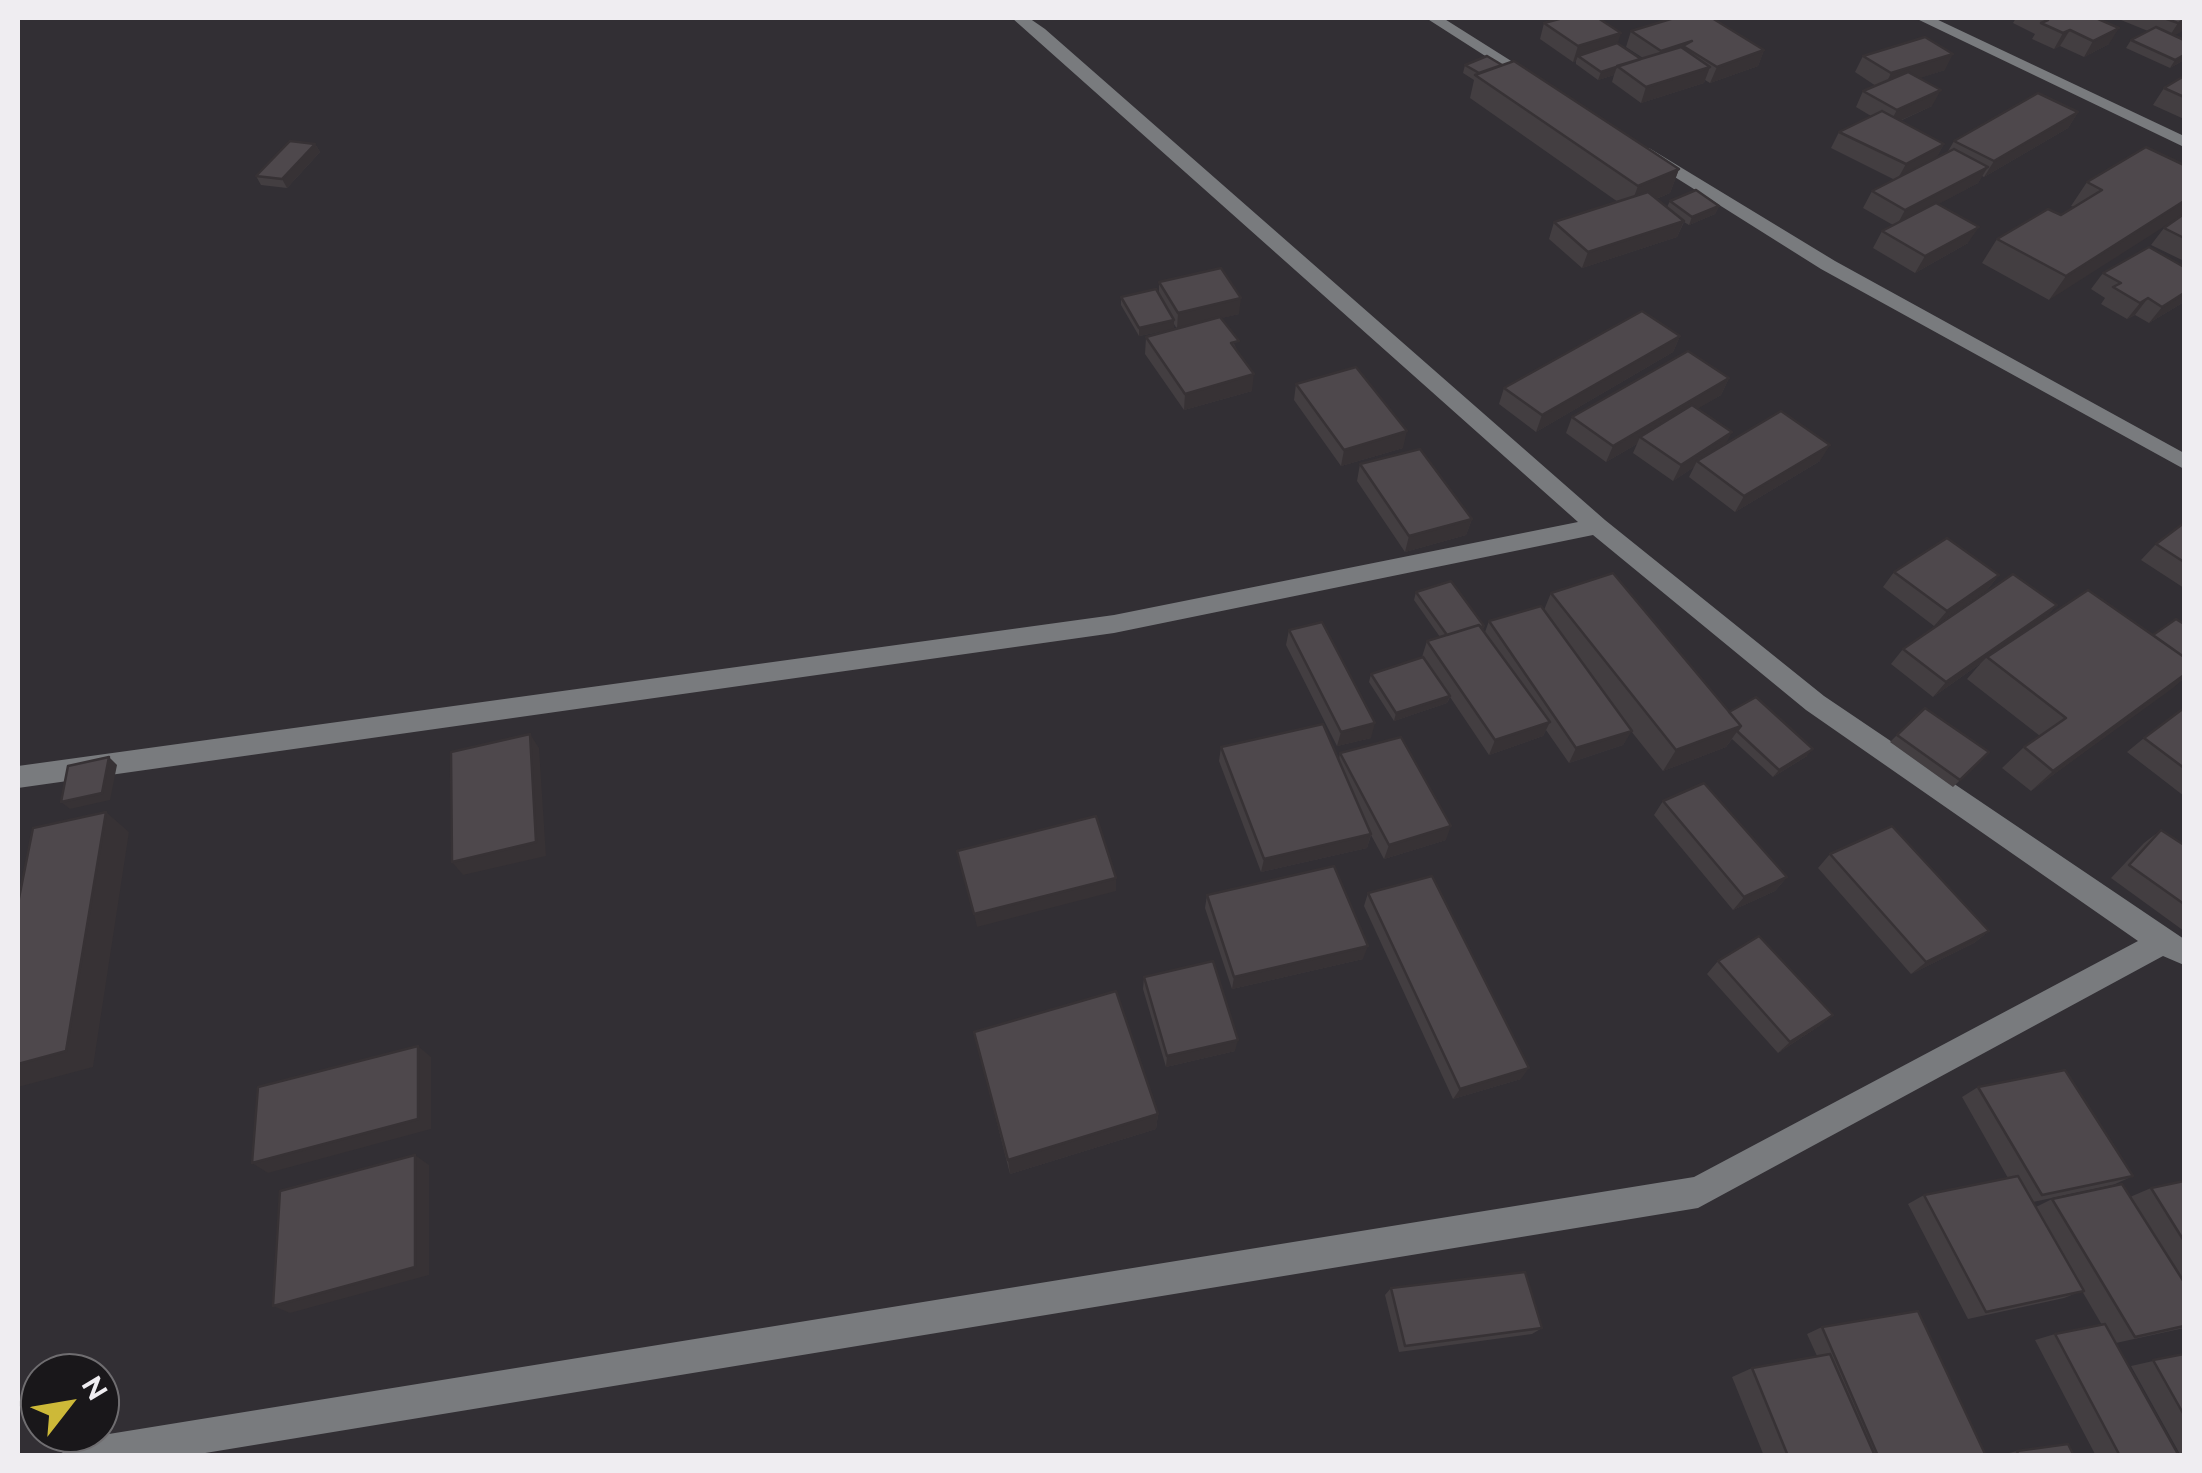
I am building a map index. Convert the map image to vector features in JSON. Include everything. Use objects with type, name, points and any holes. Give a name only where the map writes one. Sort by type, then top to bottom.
[{"type":"street","points":[[78,1456],[1698,1192],[2173,947],[1814,703],[1597,526],[1040,32],[1018,18]]},
{"type":"street","points":[[1433,18],[1558,96]]},
{"type":"street","points":[[1924,18],[2184,142]]},
{"type":"street","points":[[1636,145],[1828,265],[2184,462]]},
{"type":"street","points":[[18,777],[1114,624],[1597,526]]},
{"type":"building","points":[[1563,18],[1598,18],[1621,33],[1578,46],[1544,23]]},
{"type":"building","points":[[1674,18],[1712,18],[1764,50],[1717,67],[1683,46],[1692,41],[1661,51],[1631,31]]},
{"type":"building","points":[[2044,18],[2096,18],[2119,28],[2093,41],[2041,23],[2048,20]]},
{"type":"building","points":[[2156,27],[2184,40],[2184,55],[2175,60],[2131,40]]},
{"type":"building","points":[[1925,37],[1953,54],[1891,73],[1863,56]]},
{"type":"building","points":[[1617,43],[1641,59],[1601,72],[1578,56]]},
{"type":"building","points":[[1681,47],[1710,67],[1646,87],[1617,66]]},
{"type":"building","points":[[1487,56],[1502,65],[1479,73],[1465,65]]},
{"type":"building","points":[[1514,61],[1679,169],[1638,186],[1475,75]]},
{"type":"building","points":[[1908,72],[1941,90],[1897,110],[1863,91]]},
{"type":"building","points":[[2184,76],[2184,97],[2164,88]]},
{"type":"building","points":[[2038,93],[2078,112],[1994,161],[1954,141]]},
{"type":"building","points":[[1882,111],[1944,144],[1906,164],[1839,132]]},
{"type":"building","points":[[290,141],[315,144],[282,179],[256,176]]},
{"type":"building","points":[[2146,147],[2184,165],[2184,201],[2066,276],[1997,239],[2048,209],[2061,215],[2102,190],[2087,182]]},
{"type":"building","points":[[1954,149],[1988,167],[1905,210],[1872,191]]},
{"type":"building","points":[[1696,190],[1719,206],[1692,217],[1670,201]]},
{"type":"building","points":[[1648,192],[1684,221],[1588,252],[1554,222]]},
{"type":"building","points":[[1936,203],[1979,227],[1925,256],[1882,231]]},
{"type":"building","points":[[2184,214],[2184,238],[2164,228]]},
{"type":"building","points":[[2149,247],[2184,267],[2184,293],[2162,307],[2148,298],[2140,303],[2113,287],[2121,283],[2103,273]]},
{"type":"building","points":[[1221,268],[1241,298],[1178,313],[1159,282]]},
{"type":"building","points":[[1156,289],[1174,320],[1139,328],[1121,297]]},
{"type":"building","points":[[1642,311],[1680,336],[1542,415],[1504,388]]},
{"type":"building","points":[[1220,317],[1239,341],[1231,343],[1254,374],[1185,394],[1146,337]]},
{"type":"building","points":[[1688,351],[1729,378],[1613,446],[1572,417]]},
{"type":"building","points":[[1356,367],[1407,431],[1344,450],[1296,384]]},
{"type":"building","points":[[1692,405],[1732,432],[1681,465],[1640,437]]},
{"type":"building","points":[[1781,411],[1830,445],[1744,496],[1697,461]]},
{"type":"building","points":[[1420,449],[1472,519],[1409,536],[1360,464]]},
{"type":"building","points":[[2184,523],[2184,562],[2156,544]]},
{"type":"building","points":[[1947,538],[1999,575],[1947,611],[1894,572]]},
{"type":"building","points":[[1613,573],[1741,726],[1676,750],[1551,593]]},
{"type":"building","points":[[2013,574],[2057,605],[1946,682],[1903,649]]},
{"type":"building","points":[[1451,581],[1484,626],[1447,635],[1416,592]]},
{"type":"building","points":[[2088,590],[2184,657],[2184,675],[2053,771],[2024,747],[2066,718],[1987,657]]},
{"type":"building","points":[[1541,606],[1632,731],[1576,748],[1489,621]]},
{"type":"building","points":[[2176,619],[2184,624],[2184,657],[2153,635]]},
{"type":"building","points":[[1322,622],[1375,723],[1341,732],[1289,630]]},
{"type":"building","points":[[1479,625],[1550,722],[1495,740],[1427,641]]},
{"type":"building","points":[[1423,657],[1450,696],[1396,713],[1371,674]]},
{"type":"building","points":[[1756,697],[1813,749],[1779,770],[1737,731],[1741,726],[1729,712]]},
{"type":"building","points":[[1925,708],[1989,752],[1960,780],[1897,735]]},
{"type":"building","points":[[2184,708],[2184,768],[2144,738]]},
{"type":"building","points":[[1323,724],[1371,834],[1264,859],[1221,747]]},
{"type":"building","points":[[530,734],[536,842],[452,862],[451,752]]},
{"type":"building","points":[[1401,737],[1451,826],[1389,845],[1340,753]]},
{"type":"building","points":[[109,757],[102,793],[61,802],[68,766]]},
{"type":"building","points":[[1704,783],[1787,877],[1744,897],[1663,801]]},
{"type":"building","points":[[106,812],[66,1051],[18,1064],[18,903],[33,828]]},
{"type":"building","points":[[1096,816],[1116,878],[974,914],[957,851]]},
{"type":"building","points":[[1892,826],[1989,931],[1926,962],[1830,854]]},
{"type":"building","points":[[2161,830],[2184,845],[2184,904],[2129,865]]},
{"type":"building","points":[[1334,866],[1368,946],[1234,977],[1207,895]]},
{"type":"building","points":[[1432,876],[1529,1068],[1460,1089],[1368,893]]},
{"type":"building","points":[[1759,936],[1833,1015],[1790,1042],[1718,961]]},
{"type":"building","points":[[1213,961],[1238,1040],[1167,1056],[1144,977]]},
{"type":"building","points":[[1116,991],[1158,1114],[1008,1160],[974,1032]]},
{"type":"building","points":[[418,1046],[418,1119],[252,1163],[258,1087]]},
{"type":"building","points":[[2065,1070],[2133,1176],[2042,1195],[1978,1087]]},
{"type":"building","points":[[415,1155],[415,1267],[273,1306],[280,1191]]},
{"type":"building","points":[[2018,1176],[2084,1291],[1986,1312],[1924,1195]]},
{"type":"building","points":[[2184,1181],[2184,1241],[2151,1188]]},
{"type":"building","points":[[2122,1184],[2184,1282],[2184,1326],[2135,1337],[2052,1199]]},
{"type":"building","points":[[1525,1272],[1542,1328],[1405,1346],[1391,1288]]},
{"type":"building","points":[[1918,1311],[1986,1456],[1878,1456],[1822,1327]]},
{"type":"building","points":[[2105,1324],[2179,1456],[2120,1456],[2055,1334]]},
{"type":"building","points":[[1830,1354],[1875,1456],[1788,1456],[1752,1368]]},
{"type":"building","points":[[2184,1354],[2184,1415],[2153,1360]]},
{"type":"building","points":[[2068,1444],[2074,1456],[2019,1456],[2017,1451]]}]
